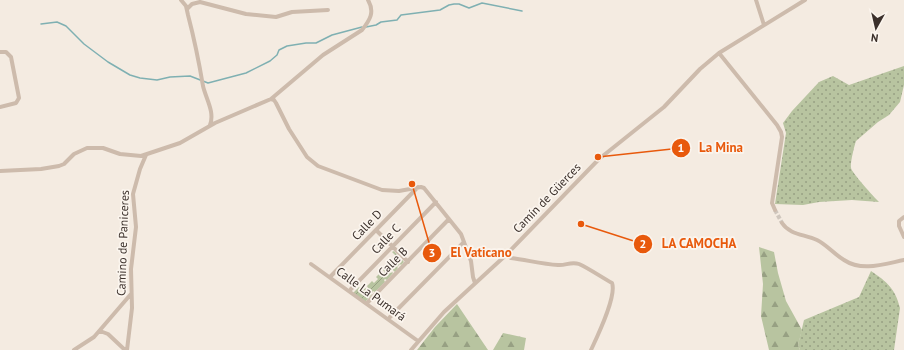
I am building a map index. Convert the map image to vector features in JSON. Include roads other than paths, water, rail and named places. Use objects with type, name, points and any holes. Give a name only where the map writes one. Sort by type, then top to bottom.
[{"type":"street","points":[[181,0],[187,9],[203,78],[203,85],[211,113],[212,121],[210,125]]},
{"type":"street","points":[[0,171],[41,169],[59,166],[64,164],[74,154],[87,148],[103,148],[120,154],[134,156],[146,155],[187,140],[210,125],[271,99],[323,55],[362,30],[372,15],[372,10],[368,0]]},
{"type":"street","points":[[756,0],[764,25]]},
{"type":"street","name":"Camín de Güerces","points":[[411,350],[444,312],[506,255],[599,159],[664,107],[700,69],[719,54],[805,0]]},
{"type":"street","points":[[187,9],[192,4],[200,2],[246,14],[276,17],[292,12],[328,10]]},
{"type":"street","points":[[0,52],[6,52],[11,57],[19,98],[16,103],[0,107]]},
{"type":"street","points":[[719,54],[777,125],[781,132],[772,203],[775,210]]},
{"type":"street","points":[[271,99],[276,103],[307,157],[318,166],[382,190],[399,191],[418,187],[424,188],[461,234],[471,261],[472,277],[475,283]]},
{"type":"street","name":"Camino de Paniceres","points":[[126,350],[132,308],[131,269],[136,227],[133,194],[135,183],[146,155]]},
{"type":"street","name":"Calle D","points":[[330,277],[418,187]]},
{"type":"street","name":"Calle C","points":[[351,289],[436,202]]},
{"type":"street","points":[[904,217],[899,221],[899,226],[904,236]]},
{"type":"street","name":"Calle B","points":[[368,302],[449,219]]},
{"type":"street","points":[[782,223],[790,232],[816,239],[825,244],[850,264],[866,267],[904,260]]},
{"type":"street","points":[[376,230],[408,262]]},
{"type":"street","points":[[390,317],[464,242]]},
{"type":"street","points":[[506,255],[511,258],[551,265],[573,263],[580,265],[612,284],[614,291],[591,350]]},
{"type":"street","name":"Calle La Pumará","points":[[311,264],[418,341]]},
{"type":"street","points":[[74,350],[89,341],[100,331],[131,294]]},
{"type":"street","points":[[100,331],[108,334],[126,350]]},
{"type":"waterway","points":[[366,27],[376,25],[381,22],[397,20],[401,15],[440,10],[454,4],[459,4],[469,8],[482,3],[522,11]]},
{"type":"waterway","points":[[41,24],[57,22],[66,26],[84,44],[108,62],[130,75],[157,80],[170,77],[190,76],[208,83],[246,73],[270,61],[277,55],[279,50],[287,46],[316,43],[332,35],[362,27]]},
{"type":"tunnel","points":[[775,210],[782,223]]},
{"type":"place","name":"La Mina","points":[[598,157]]},
{"type":"place","name":"El Vaticano","points":[[412,184]]},
{"type":"place","name":"LA CAMOCHA","points":[[581,224]]}]
